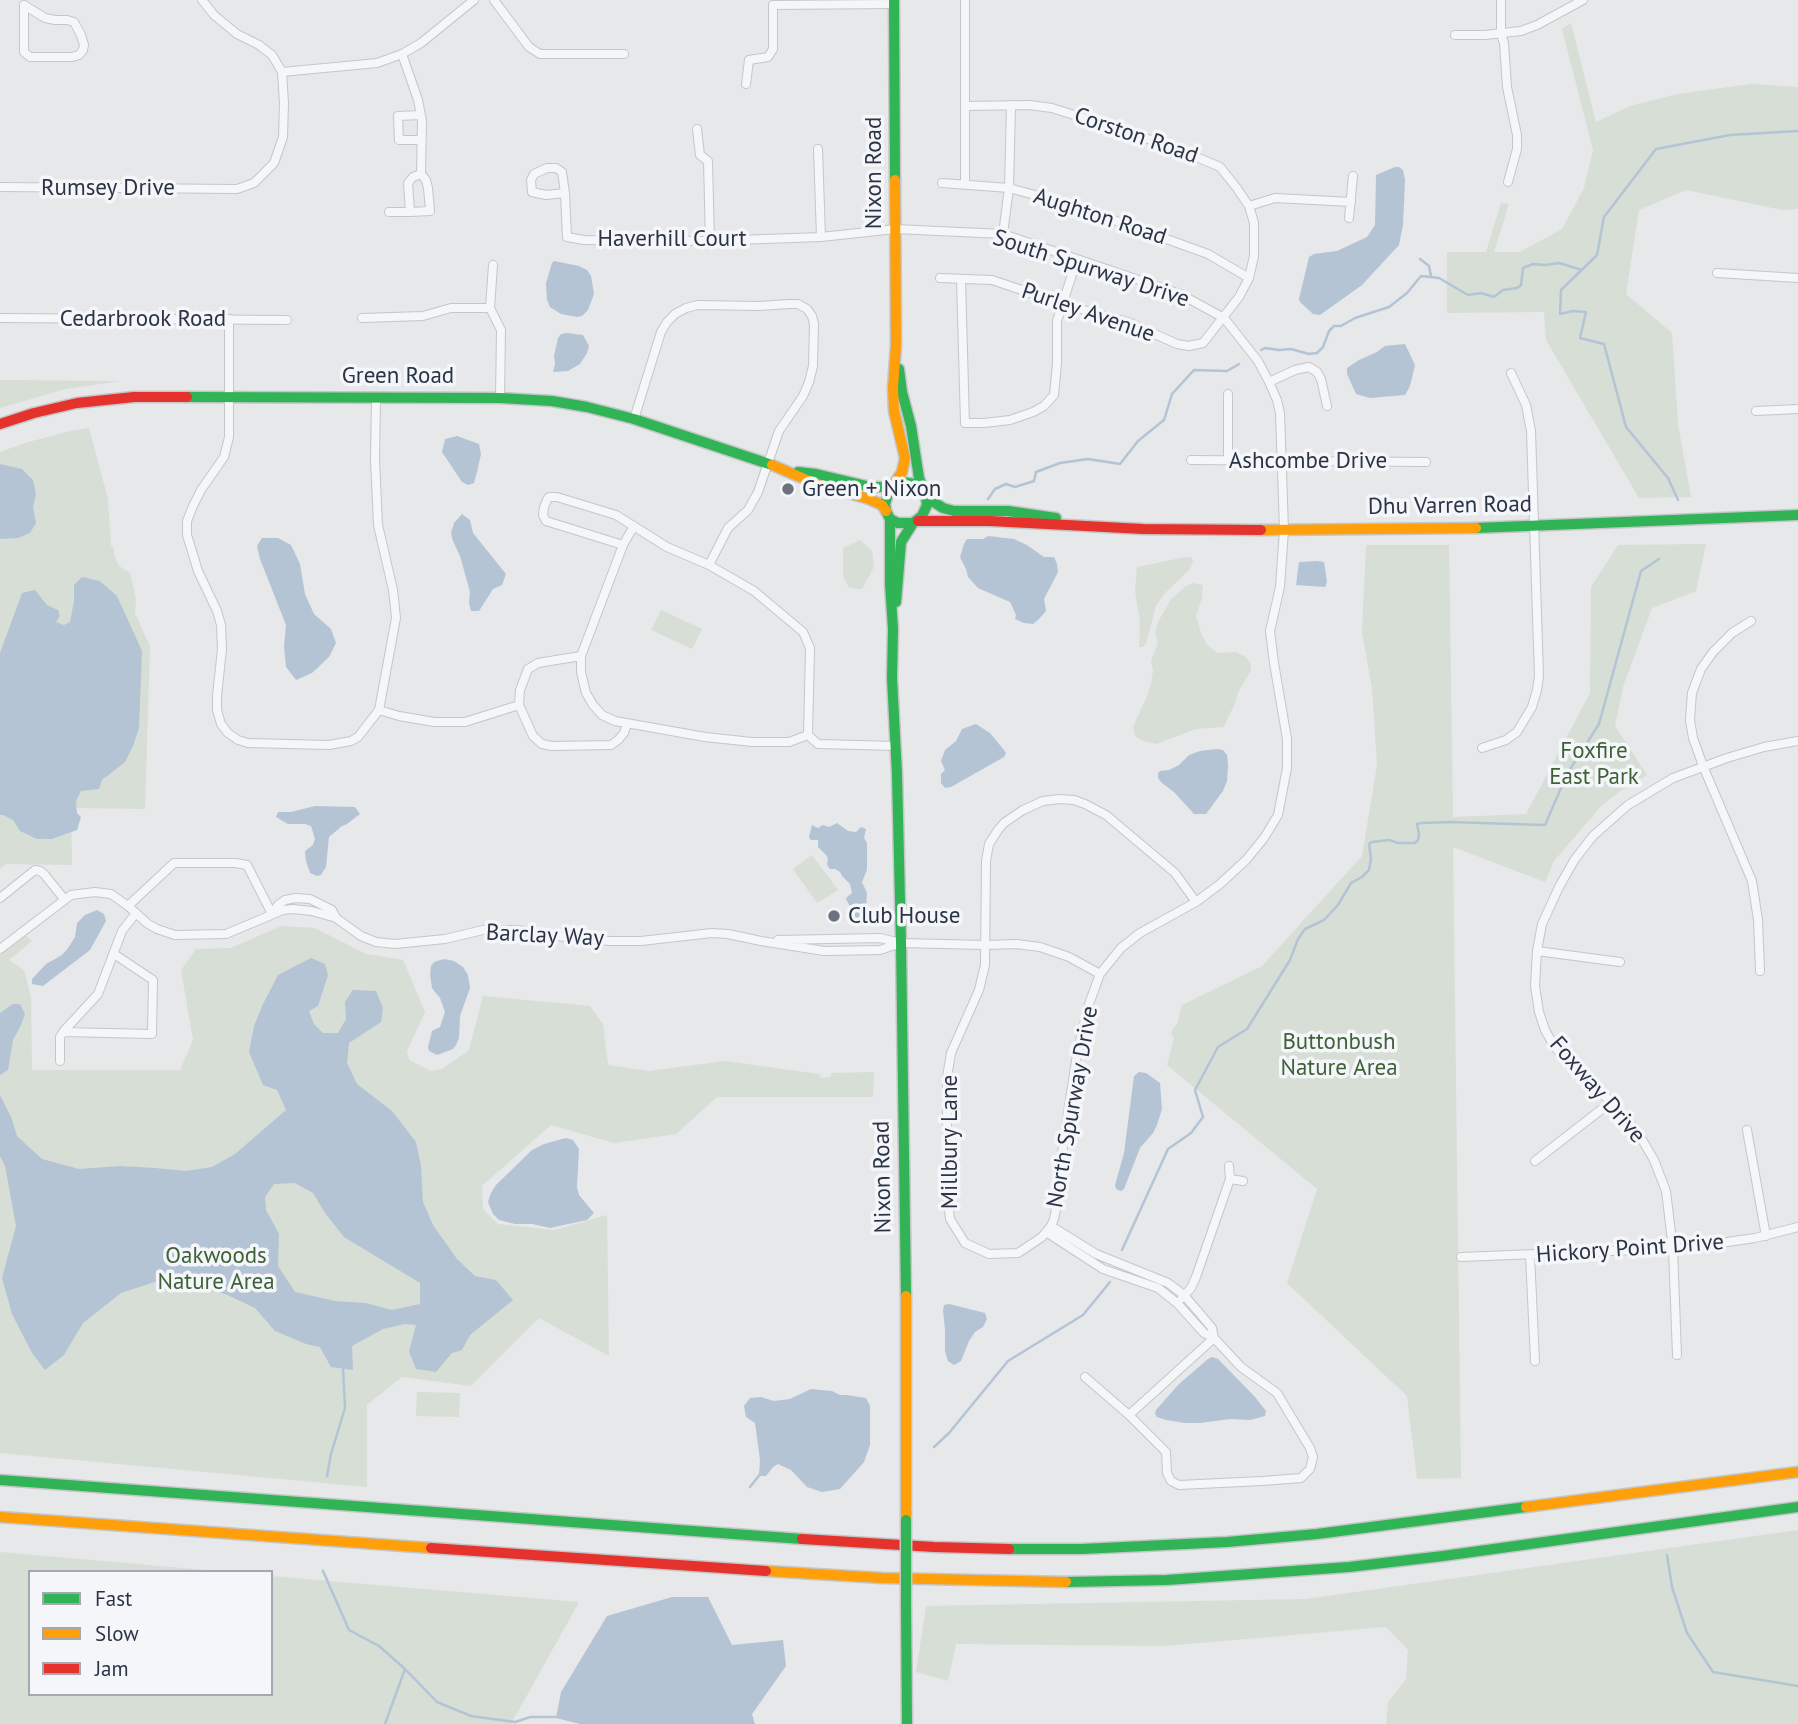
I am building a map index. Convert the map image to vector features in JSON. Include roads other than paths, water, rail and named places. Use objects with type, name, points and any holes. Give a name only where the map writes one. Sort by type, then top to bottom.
[{"type":"main road","name":"Nixon Road","points":[[892,486],[902,472],[905,458],[894,411],[893,388],[896,345],[894,2]]},
{"type":"main road","name":"Nixon Road","points":[[896,345],[902,392],[924,493]]},
{"type":"main road","name":"Green Road","points":[[0,424],[77,403],[134,397],[500,398],[552,401],[634,419],[768,463],[814,483],[869,499],[882,505],[888,515]]},
{"type":"main road","name":"Green Road","points":[[788,471],[816,474],[871,488],[892,486]]},
{"type":"main road","points":[[909,482],[924,493],[925,509],[916,522],[898,523],[888,515],[886,498],[892,486],[909,482]]},
{"type":"main road","name":"Dhu Varren Road","points":[[924,493],[934,504],[954,511],[1008,511],[1103,526]]},
{"type":"main road","name":"Nixon Road","points":[[888,515],[893,629]]},
{"type":"main road","name":"Dhu Varren Road","points":[[916,522],[990,521],[1143,530],[1284,530],[1534,526],[1798,515]]},
{"type":"main road","name":"Nixon Road","points":[[907,1724],[906,1315],[901,943],[892,678],[893,629],[901,542],[916,522]]},
{"type":"main road","points":[[0,1480],[712,1533],[934,1547],[1023,1549],[1214,1543],[1317,1534],[1798,1472]]},
{"type":"main road","points":[[0,1517],[724,1569],[895,1578],[1063,1582],[1167,1580],[1349,1567],[1798,1507]]},
{"type":"street","points":[[202,0],[214,15],[237,34],[272,55],[282,72],[377,63],[402,54],[421,43],[474,0]]},
{"type":"street","points":[[495,0],[529,47],[540,54],[625,54]]},
{"type":"street","points":[[965,0],[965,184]]},
{"type":"street","points":[[1501,0],[1501,34],[1507,87],[1517,135],[1517,149],[1508,182]]},
{"type":"street","points":[[1455,35],[1521,31],[1583,0]]},
{"type":"street","points":[[24,2],[44,18],[74,22],[84,45],[79,55],[30,57],[24,52],[24,2]]},
{"type":"street","points":[[746,84],[749,60],[768,57],[773,49],[773,5],[894,2]]},
{"type":"street","points":[[389,212],[430,211],[428,188],[421,174],[421,115],[402,54]]},
{"type":"street","name":"Rumsey Drive","points":[[0,187],[237,188],[254,184],[274,163],[283,137],[282,72]]},
{"type":"street","points":[[1003,234],[1009,188],[1011,105]]},
{"type":"street","name":"Corston Road","points":[[966,106],[1029,105],[1052,108],[1193,155],[1220,167],[1249,206],[1254,223],[1254,256],[1249,278],[1224,318]]},
{"type":"street","points":[[421,115],[398,116],[399,140],[421,140]]},
{"type":"street","points":[[697,129],[700,155],[708,160],[710,241]]},
{"type":"street","points":[[818,149],[821,237]]},
{"type":"street","name":"Haverhill Court","points":[[565,193],[546,195],[532,192],[531,180],[534,174],[547,168],[556,168],[562,172],[565,193],[567,237],[584,240],[710,241],[821,237],[895,229]]},
{"type":"street","points":[[410,212],[408,183],[421,174]]},
{"type":"street","points":[[1349,218],[1353,176]]},
{"type":"street","name":"Aughton Road","points":[[942,184],[1009,188],[1075,206],[1208,254],[1249,278]]},
{"type":"street","points":[[1249,206],[1275,198],[1351,202]]},
{"type":"street","name":"South Spurway Drive","points":[[895,229],[1003,234],[1181,293],[1224,318],[1258,361],[1280,412],[1284,530]]},
{"type":"street","points":[[961,280],[965,423],[1010,420],[1044,406],[1054,395],[1057,321],[1077,259]]},
{"type":"street","points":[[493,265],[490,308],[501,330],[500,398]]},
{"type":"street","points":[[1717,273],[1798,278]]},
{"type":"street","name":"Purley Avenue","points":[[940,278],[992,281],[1128,322],[1177,344],[1189,346],[1203,343],[1224,318]]},
{"type":"street","points":[[634,419],[661,332],[667,322],[686,308],[698,305],[798,304],[812,316],[813,366],[809,382],[803,396],[779,431],[758,492],[748,510],[728,528],[709,565]]},
{"type":"street","points":[[362,318],[423,316],[451,308],[490,308]]},
{"type":"street","name":"Cedarbrook Road","points":[[0,318],[286,320]]},
{"type":"street","points":[[229,320],[229,437],[224,457],[193,506],[187,522],[187,535],[198,571],[221,625],[222,649],[216,695],[220,724],[239,740],[248,743],[329,745],[351,741],[358,737],[379,710],[396,618],[393,590],[378,524],[376,397]]},
{"type":"street","points":[[1269,382],[1295,370],[1309,367],[1317,372],[1321,379],[1327,406]]},
{"type":"street","points":[[1482,748],[1506,740],[1517,732],[1532,707],[1539,667],[1530,422],[1526,405],[1511,373]]},
{"type":"street","points":[[1228,394],[1228,461]]},
{"type":"street","points":[[1756,411],[1798,409]]},
{"type":"street","name":"Ashcombe Drive","points":[[1191,460],[1426,462]]},
{"type":"street","points":[[623,545],[547,521],[543,515],[548,498],[557,497],[616,515],[667,548],[709,565],[754,591],[803,632],[810,648],[808,735],[818,744],[896,746]]},
{"type":"street","points":[[634,526],[623,545],[581,656],[583,683],[593,705],[602,715],[627,724],[705,737],[752,742],[789,742],[808,735]]},
{"type":"street","name":"North Spurway Drive","points":[[1049,1229],[1058,1198],[1077,1054],[1089,1004],[1100,974],[1121,948],[1140,933],[1220,884],[1246,860],[1278,815],[1287,768],[1287,739],[1270,631],[1280,587],[1284,530]]},
{"type":"street","points":[[1751,621],[1732,633],[1713,652],[1701,669],[1690,704],[1691,730],[1703,766],[1752,881],[1758,920],[1760,971]]},
{"type":"street","points":[[581,656],[538,663],[528,669],[520,690],[519,705],[533,736],[542,744],[552,746],[611,745],[624,733],[627,724]]},
{"type":"street","points":[[379,710],[434,722],[464,722],[519,705]]},
{"type":"street","name":"Foxway Drive","points":[[1677,1355],[1673,1249],[1666,1191],[1650,1151],[1636,1131],[1611,1102],[1567,1062],[1545,1030],[1536,997],[1535,974],[1542,924],[1567,871],[1593,836],[1618,813],[1649,791],[1703,766],[1764,747],[1798,741]]},
{"type":"street","name":"Millbury Lane","points":[[1049,1229],[1018,1253],[989,1254],[965,1242],[950,1219],[947,1192],[947,1077],[951,1053],[979,990],[985,965],[985,881],[989,844],[998,830],[1031,806],[1054,799],[1074,800],[1106,815],[1175,873],[1196,901]]},
{"type":"street","points":[[128,906],[174,863],[235,863],[247,865],[272,914]]},
{"type":"street","points":[[0,898],[35,870],[40,871],[65,900]]},
{"type":"street","name":"Barclay Way","points":[[0,949],[71,895],[95,892],[111,894],[157,929],[175,935],[226,934],[283,910],[301,909],[336,918],[369,940],[395,944],[445,939],[483,930],[517,930],[610,941],[641,941],[712,933],[761,941],[880,938],[901,943],[1016,944],[1040,947],[1069,957],[1100,974]]},
{"type":"street","points":[[60,1061],[60,1037],[98,994],[122,931],[136,913]]},
{"type":"street","points":[[1537,950],[1620,962]]},
{"type":"street","points":[[63,1032],[152,1034],[153,980],[114,954]]},
{"type":"street","points":[[1535,1160],[1611,1102]]},
{"type":"street","points":[[1747,1129],[1766,1236]]},
{"type":"street","points":[[1177,1303],[1191,1288],[1196,1277],[1230,1179],[1228,1166]]},
{"type":"street","points":[[1230,1179],[1243,1181]]},
{"type":"street","name":"Hickory Point Drive","points":[[1461,1257],[1709,1246],[1766,1236],[1798,1227]]},
{"type":"street","points":[[1049,1229],[1093,1258],[1103,1269],[1158,1288],[1177,1303],[1205,1333],[1214,1338],[1241,1367],[1276,1393],[1310,1448],[1313,1457],[1310,1469],[1301,1478],[1179,1485],[1171,1481],[1167,1473],[1166,1451],[1086,1377]]},
{"type":"street","points":[[1530,1255],[1535,1361]]},
{"type":"street","points":[[1093,1258],[1159,1278],[1184,1295],[1212,1328],[1214,1338]]},
{"type":"street","points":[[1129,1415],[1214,1338]]},
{"type":"water","points":[[1395,167],[1403,170],[1405,180],[1403,225],[1399,245],[1362,285],[1320,315],[1313,314],[1299,299],[1309,257],[1337,251],[1367,237],[1375,225],[1376,175]]},
{"type":"water","points":[[554,261],[579,266],[591,276],[594,294],[588,310],[582,316],[561,314],[550,307],[546,283]]},
{"type":"water","points":[[567,333],[583,335],[589,346],[587,353],[580,364],[568,371],[553,372],[558,338]]},
{"type":"water","points":[[1405,344],[1415,365],[1405,395],[1370,398],[1356,394],[1347,368],[1385,346]]},
{"type":"water","points":[[457,436],[479,444],[481,454],[477,472],[474,483],[468,485],[462,482],[442,452],[445,439]]},
{"type":"water","points":[[0,464],[22,469],[33,480],[36,523],[30,533],[18,538],[0,539]]},
{"type":"water","points":[[462,514],[470,520],[473,533],[506,574],[502,585],[493,589],[479,611],[471,611],[470,592],[451,533],[454,523]]},
{"type":"water","points":[[988,536],[1014,539],[1044,557],[1054,557],[1058,572],[1044,599],[1046,611],[1033,624],[1015,619],[1010,602],[978,588],[968,577],[960,557],[964,544],[967,539],[983,539]]},
{"type":"water","points":[[262,538],[278,538],[291,545],[300,564],[305,594],[314,614],[331,629],[336,643],[329,657],[312,673],[296,680],[286,667],[286,625],[260,559],[257,546]]},
{"type":"water","points":[[1299,562],[1324,562],[1327,582],[1325,587],[1296,585]]},
{"type":"water","points":[[82,577],[100,581],[117,596],[142,651],[139,728],[125,762],[102,780],[99,789],[81,791],[76,801],[77,813],[81,817],[77,830],[52,839],[37,839],[20,831],[13,820],[0,815],[0,653],[22,593],[35,590],[47,605],[58,610],[60,616],[56,622],[64,625],[70,622],[74,585]]},
{"type":"water","points":[[976,724],[990,733],[1006,753],[1004,757],[945,788],[941,783],[941,774],[945,770],[941,761],[945,750],[956,741],[962,729]]},
{"type":"water","points":[[1223,750],[1227,755],[1227,781],[1206,814],[1194,814],[1162,783],[1158,773],[1179,765],[1189,755]]},
{"type":"water","points":[[315,806],[355,807],[360,814],[329,837],[326,867],[321,875],[317,876],[310,873],[306,861],[305,851],[313,845],[315,839],[311,826],[288,824],[276,817],[278,812]]},
{"type":"water","points":[[837,823],[848,831],[856,832],[861,827],[866,829],[864,838],[867,843],[867,870],[862,882],[867,893],[866,910],[858,919],[853,918],[846,899],[852,893],[850,884],[840,872],[830,869],[826,855],[818,847],[818,840],[811,840],[809,837],[812,825],[818,828]]},
{"type":"water","points":[[97,910],[104,914],[106,921],[90,950],[43,986],[32,984],[32,979],[46,964],[62,955],[68,948],[75,937],[77,923],[85,915]]},
{"type":"water","points":[[311,958],[325,964],[328,975],[318,1006],[309,1011],[314,1024],[323,1033],[338,1033],[346,1019],[345,1002],[353,990],[376,991],[383,1008],[381,1022],[349,1043],[347,1063],[357,1084],[392,1111],[416,1142],[421,1166],[423,1202],[433,1225],[457,1259],[475,1276],[496,1280],[513,1300],[470,1335],[462,1350],[452,1353],[436,1372],[416,1369],[409,1351],[416,1325],[405,1324],[383,1329],[352,1346],[353,1370],[331,1367],[320,1347],[275,1331],[255,1308],[225,1294],[161,1280],[121,1293],[83,1323],[64,1355],[45,1370],[32,1353],[12,1314],[2,1278],[16,1226],[5,1166],[0,1156],[0,1095],[17,1136],[42,1159],[79,1169],[120,1166],[186,1171],[212,1167],[235,1154],[286,1110],[277,1090],[263,1085],[249,1052],[254,1026],[278,975]],"holes":[[[295,1183],[313,1193],[344,1237],[420,1283],[420,1304],[392,1310],[366,1303],[335,1301],[295,1292],[278,1266],[279,1234],[266,1210],[265,1197],[274,1184]]]},
{"type":"water","points":[[444,959],[463,967],[468,975],[470,988],[460,1016],[456,1045],[453,1049],[437,1055],[429,1051],[428,1047],[432,1031],[440,1027],[445,1012],[440,998],[432,988],[430,974],[434,962]]},
{"type":"water","points":[[13,1004],[20,1004],[25,1014],[13,1040],[8,1070],[0,1075],[0,1013]]},
{"type":"water","points":[[1139,1072],[1146,1073],[1160,1083],[1162,1109],[1153,1133],[1140,1148],[1121,1191],[1116,1189],[1115,1185],[1124,1153],[1134,1076]]},
{"type":"water","points":[[566,1138],[573,1140],[579,1149],[577,1187],[579,1195],[594,1213],[587,1220],[550,1228],[499,1220],[488,1202],[496,1185],[532,1150]]},
{"type":"water","points":[[944,1305],[985,1313],[987,1319],[969,1341],[961,1361],[954,1365],[948,1361],[945,1351],[943,1310]]},
{"type":"water","points":[[1212,1357],[1218,1359],[1255,1397],[1266,1411],[1265,1416],[1250,1420],[1230,1419],[1200,1423],[1157,1417],[1156,1410],[1179,1384]]},
{"type":"water","points":[[811,1389],[866,1398],[870,1406],[870,1445],[864,1462],[840,1489],[822,1492],[807,1487],[791,1470],[778,1464],[766,1476],[759,1476],[760,1460],[755,1423],[746,1417],[744,1406],[750,1398],[761,1397],[774,1401],[790,1399]]},
{"type":"water","points":[[672,1597],[708,1597],[732,1645],[783,1640],[786,1666],[752,1714],[755,1724],[580,1724],[556,1718],[561,1692],[607,1616]]},
{"type":"waterway","points":[[1678,500],[1668,478],[1626,427],[1604,344],[1580,338],[1586,312],[1560,314],[1561,290],[1597,255],[1604,217],[1656,149],[1730,135],[1798,131]]},
{"type":"waterway","points":[[1420,259],[1429,266],[1431,276]]},
{"type":"waterway","points":[[1261,350],[1291,349],[1309,354],[1317,353],[1334,326],[1341,326],[1355,318],[1389,307],[1407,293],[1421,276],[1439,278],[1468,295],[1481,293],[1494,297],[1503,290],[1521,285],[1523,268],[1533,264],[1559,263],[1582,270]]},
{"type":"waterway","points":[[988,499],[995,489],[1006,484],[1015,487],[1034,481],[1036,472],[1060,463],[1088,459],[1120,464],[1138,441],[1164,420],[1172,394],[1194,370],[1227,371],[1239,364]]},
{"type":"waterway","points":[[1122,1250],[1168,1149],[1191,1133],[1203,1117],[1195,1090],[1218,1047],[1247,1029],[1290,960],[1305,929],[1324,920],[1338,905],[1351,883],[1369,870],[1369,844],[1389,840],[1415,843],[1419,834],[1417,824],[1422,823],[1545,825],[1567,774],[1599,724],[1641,571],[1659,559]]},
{"type":"waterway","points":[[934,1447],[949,1433],[1008,1361],[1083,1315],[1110,1282]]},
{"type":"waterway","points":[[327,1476],[345,1408],[343,1368]]},
{"type":"waterway","points":[[750,1487],[761,1473]]},
{"type":"waterway","points":[[1667,1555],[1672,1587],[1687,1633],[1713,1672],[1798,1686]]},
{"type":"waterway","points":[[323,1571],[349,1630],[379,1646],[405,1669]]},
{"type":"waterway","points":[[385,1724],[405,1669],[437,1702],[471,1716],[515,1722],[530,1717],[557,1717]]},
{"type":"place","name":"Green + Nixon","points":[[788,489]]},
{"type":"place","name":"Club House","points":[[834,916]]},
{"type":"park label","name":"Foxfire East Park","points":[[1594,764]]},
{"type":"park label","name":"Buttonbush Nature Area","points":[[1339,1055]]},
{"type":"park label","name":"Oakwoods Nature Area","points":[[216,1269]]}]
